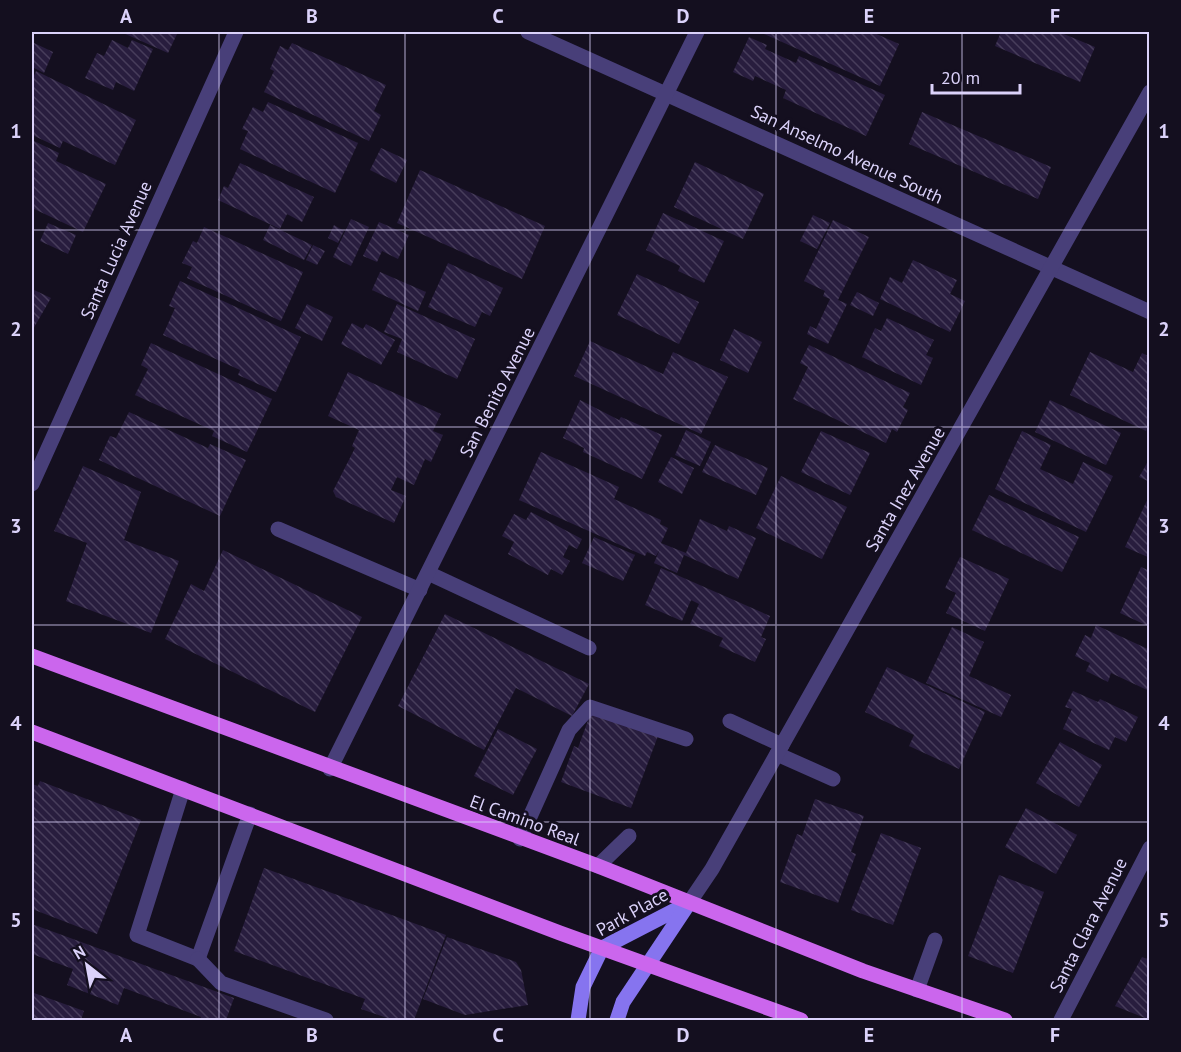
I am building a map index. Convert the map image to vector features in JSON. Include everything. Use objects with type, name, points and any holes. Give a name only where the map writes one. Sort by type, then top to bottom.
[{"type":"main road","name":"El Camino Real","points":[[32,656],[330,769],[598,866],[917,990],[1005,1020]]},
{"type":"main road","points":[[32,732],[602,948],[801,1020]]},
{"type":"main road","name":"Park Place","points":[[577,1020],[583,987],[602,948],[689,903]]},
{"type":"main road","name":"Park Place","points":[[617,1020],[622,1002],[689,903]]},
{"type":"street","name":"Santa Lucia Avenue","points":[[32,484],[236,32]]},
{"type":"street","name":"San Anselmo Avenue South","points":[[528,32],[1149,312]]},
{"type":"street","name":"San Benito Avenue","points":[[330,769],[697,32]]},
{"type":"street","name":"Santa Inez Avenue","points":[[689,903],[712,868],[780,750],[1052,269],[1149,92]]},
{"type":"street","points":[[278,529],[420,590]]},
{"type":"street","points":[[428,573],[589,648]]},
{"type":"street","points":[[520,839],[569,730],[590,707],[686,740]]},
{"type":"street","points":[[730,722],[833,779]]},
{"type":"street","points":[[183,789],[137,935],[198,959],[221,983],[327,1020]]},
{"type":"street","points":[[198,959],[250,814]]},
{"type":"street","points":[[598,866],[629,836]]},
{"type":"street","name":"Santa Clara Avenue","points":[[1061,1020],[1149,848]]},
{"type":"street","points":[[917,990],[935,940]]},
{"type":"building","points":[[121,32],[178,32],[168,53]]},
{"type":"building","points":[[760,32],[872,32],[899,44],[880,86]]},
{"type":"building","points":[[1001,32],[1059,32],[1095,47],[1080,82],[995,46]]},
{"type":"building","points":[[749,37],[767,45],[765,49],[796,63],[799,56],[885,95],[866,136],[783,98],[786,90],[755,76],[753,81],[733,72]]},
{"type":"building","points":[[112,40],[128,48],[132,40],[153,49],[134,91],[116,82],[113,90],[85,78],[97,53],[104,56]]},
{"type":"building","points":[[32,42],[53,52],[44,73],[32,67]]},
{"type":"building","points":[[292,43],[386,85],[374,111],[381,115],[369,141],[264,92],[274,71],[270,69],[280,46],[288,50]]},
{"type":"building","points":[[36,71],[136,120],[115,165],[63,141],[60,148],[32,135],[32,80]]},
{"type":"building","points":[[268,102],[358,143],[335,193],[240,149],[248,131],[242,129],[253,107],[263,112]]},
{"type":"building","points":[[922,112],[1051,167],[1038,199],[909,144]]},
{"type":"building","points":[[32,140],[59,153],[56,161],[106,184],[83,232],[32,208]]},
{"type":"building","points":[[381,148],[407,160],[396,183],[370,170]]},
{"type":"building","points":[[695,162],[764,194],[743,239],[674,207]]},
{"type":"building","points":[[240,163],[314,197],[302,222],[287,214],[280,229],[218,200],[224,186],[228,188]]},
{"type":"building","points":[[420,170],[545,226],[522,279],[397,223]]},
{"type":"building","points":[[663,213],[724,241],[704,283],[678,271],[680,266],[646,250]]},
{"type":"building","points":[[813,215],[830,223],[817,249],[800,241]]},
{"type":"building","points":[[351,219],[369,227],[351,266],[333,257]]},
{"type":"building","points":[[833,220],[869,237],[838,300],[847,304],[828,344],[807,334],[810,326],[816,329],[830,299],[823,296],[825,291],[804,281]]},
{"type":"building","points":[[379,222],[409,235],[398,259],[382,251],[377,262],[363,256]]},
{"type":"building","points":[[48,223],[76,235],[68,254],[40,241]]},
{"type":"building","points":[[270,225],[312,245],[304,260],[263,240]]},
{"type":"building","points":[[334,225],[344,231],[338,243],[328,238]]},
{"type":"building","points":[[204,227],[303,272],[281,321],[187,278],[192,267],[182,263],[193,241],[197,243]]},
{"type":"building","points":[[313,245],[325,251],[317,265],[306,260]]},
{"type":"building","points":[[913,260],[957,280],[950,294],[965,301],[950,332],[880,299],[890,277],[902,283]]},
{"type":"building","points":[[448,263],[503,288],[490,316],[482,312],[475,327],[428,307]]},
{"type":"building","points":[[380,272],[426,292],[418,311],[372,290]]},
{"type":"building","points":[[637,274],[699,302],[679,344],[617,315]]},
{"type":"building","points":[[180,281],[301,337],[276,392],[238,375],[240,370],[163,335],[175,308],[169,306]]},
{"type":"building","points":[[32,289],[51,298],[32,331]]},
{"type":"building","points":[[857,292],[879,303],[873,316],[850,305]]},
{"type":"building","points":[[307,304],[333,317],[322,341],[295,328]]},
{"type":"building","points":[[397,304],[475,339],[457,379],[397,352],[402,339],[384,332]]},
{"type":"building","points":[[887,318],[934,340],[926,355],[933,358],[921,385],[862,357],[875,328],[881,331]]},
{"type":"building","points":[[352,323],[363,329],[366,324],[395,340],[381,365],[341,344]]},
{"type":"building","points":[[734,329],[762,342],[748,373],[720,360]]},
{"type":"building","points":[[590,341],[663,374],[673,352],[728,377],[701,434],[574,376]]},
{"type":"building","points":[[151,343],[272,399],[247,452],[212,436],[214,431],[135,395],[148,369],[141,365]]},
{"type":"building","points":[[809,345],[910,393],[903,407],[908,410],[897,432],[892,429],[886,443],[793,399],[808,367],[800,363]]},
{"type":"building","points":[[1090,352],[1133,372],[1142,353],[1150,357],[1150,422],[1146,431],[1070,395]]},
{"type":"building","points":[[348,372],[441,414],[433,431],[443,435],[431,462],[425,459],[414,485],[397,477],[391,490],[406,496],[394,523],[336,497],[333,491],[355,448],[352,446],[359,430],[328,416]]},
{"type":"building","points":[[580,400],[619,420],[621,417],[662,435],[642,479],[583,452],[584,448],[563,438]]},
{"type":"building","points":[[1050,400],[1121,433],[1106,465],[1035,432]]},
{"type":"building","points":[[129,412],[208,448],[210,444],[246,460],[220,516],[99,460],[110,436],[116,438]]},
{"type":"building","points":[[686,430],[711,442],[700,466],[675,455]]},
{"type":"building","points":[[821,431],[870,453],[850,495],[801,472]]},
{"type":"building","points":[[1022,431],[1051,445],[1040,469],[1073,484],[1083,462],[1113,476],[1086,532],[995,489]]},
{"type":"building","points":[[715,445],[768,468],[756,495],[702,472]]},
{"type":"building","points":[[541,452],[619,487],[614,499],[661,520],[660,524],[668,528],[661,543],[686,553],[700,519],[727,531],[729,526],[756,538],[738,579],[684,555],[677,573],[654,563],[660,549],[656,556],[647,552],[645,556],[519,500]]},
{"type":"building","points":[[671,457],[694,468],[682,494],[658,482]]},
{"type":"building","points":[[1150,458],[1150,482],[1139,477]]},
{"type":"building","points":[[83,466],[141,492],[124,540],[179,561],[151,633],[66,601],[87,543],[54,531]]},
{"type":"building","points":[[781,476],[847,507],[822,559],[756,528]]},
{"type":"building","points":[[1150,494],[1150,558],[1125,547]]},
{"type":"building","points":[[989,495],[1079,537],[1062,572],[972,530]]},
{"type":"building","points":[[531,512],[582,539],[577,549],[569,545],[563,557],[570,561],[562,575],[551,569],[548,575],[508,554],[514,542],[502,536],[514,514],[526,520]]},
{"type":"building","points":[[594,537],[635,555],[623,581],[582,563]]},
{"type":"building","points":[[223,550],[362,617],[315,712],[165,639],[191,584],[204,591]]},
{"type":"building","points":[[960,557],[1009,579],[985,631],[946,613],[956,593],[945,588]]},
{"type":"building","points":[[1141,567],[1150,571],[1150,627],[1120,613]]},
{"type":"building","points":[[661,568],[770,616],[761,637],[766,639],[755,662],[719,646],[723,638],[690,624],[699,604],[691,600],[682,621],[645,605]]},
{"type":"building","points":[[445,614],[589,684],[572,716],[516,688],[484,750],[398,706]]},
{"type":"building","points":[[1096,625],[1150,650],[1150,685],[1147,690],[1111,673],[1108,682],[1086,671],[1090,663],[1075,656],[1085,635],[1091,638]]},
{"type":"building","points":[[952,627],[984,642],[969,676],[1011,695],[1001,717],[926,683]]},
{"type":"building","points":[[887,667],[985,712],[959,769],[909,746],[914,735],[865,712]]},
{"type":"building","points":[[1073,691],[1098,702],[1100,699],[1138,717],[1126,742],[1115,737],[1109,750],[1063,729],[1072,709],[1065,707]]},
{"type":"building","points":[[591,712],[658,736],[631,808],[561,782],[574,746],[578,748]]},
{"type":"building","points":[[498,729],[537,749],[513,795],[474,776]]},
{"type":"building","points":[[1060,742],[1102,765],[1079,807],[1036,783]]},
{"type":"building","points":[[40,781],[141,820],[97,934],[32,909],[32,784],[38,786]]},
{"type":"building","points":[[815,799],[864,816],[851,852],[856,854],[838,903],[780,882],[797,834],[802,836]]},
{"type":"building","points":[[1026,808],[1077,835],[1056,874],[1005,847]]},
{"type":"building","points":[[881,833],[921,848],[893,925],[851,910]]},
{"type":"building","points":[[264,868],[446,935],[414,1020],[393,1020],[361,1009],[365,999],[234,951]]},
{"type":"building","points":[[999,875],[1044,892],[1013,973],[968,956]]},
{"type":"building","points":[[32,924],[234,998],[226,1020],[200,1020],[201,1017],[124,988],[118,1005],[67,985],[73,969],[32,954]]},
{"type":"building","points":[[447,937],[516,962],[521,970],[528,1005],[465,1015],[423,999]]},
{"type":"building","points":[[1142,957],[1150,960],[1150,1020],[1115,1006]]},
{"type":"building","points":[[34,993],[84,1011],[81,1020],[32,1020]]}]
